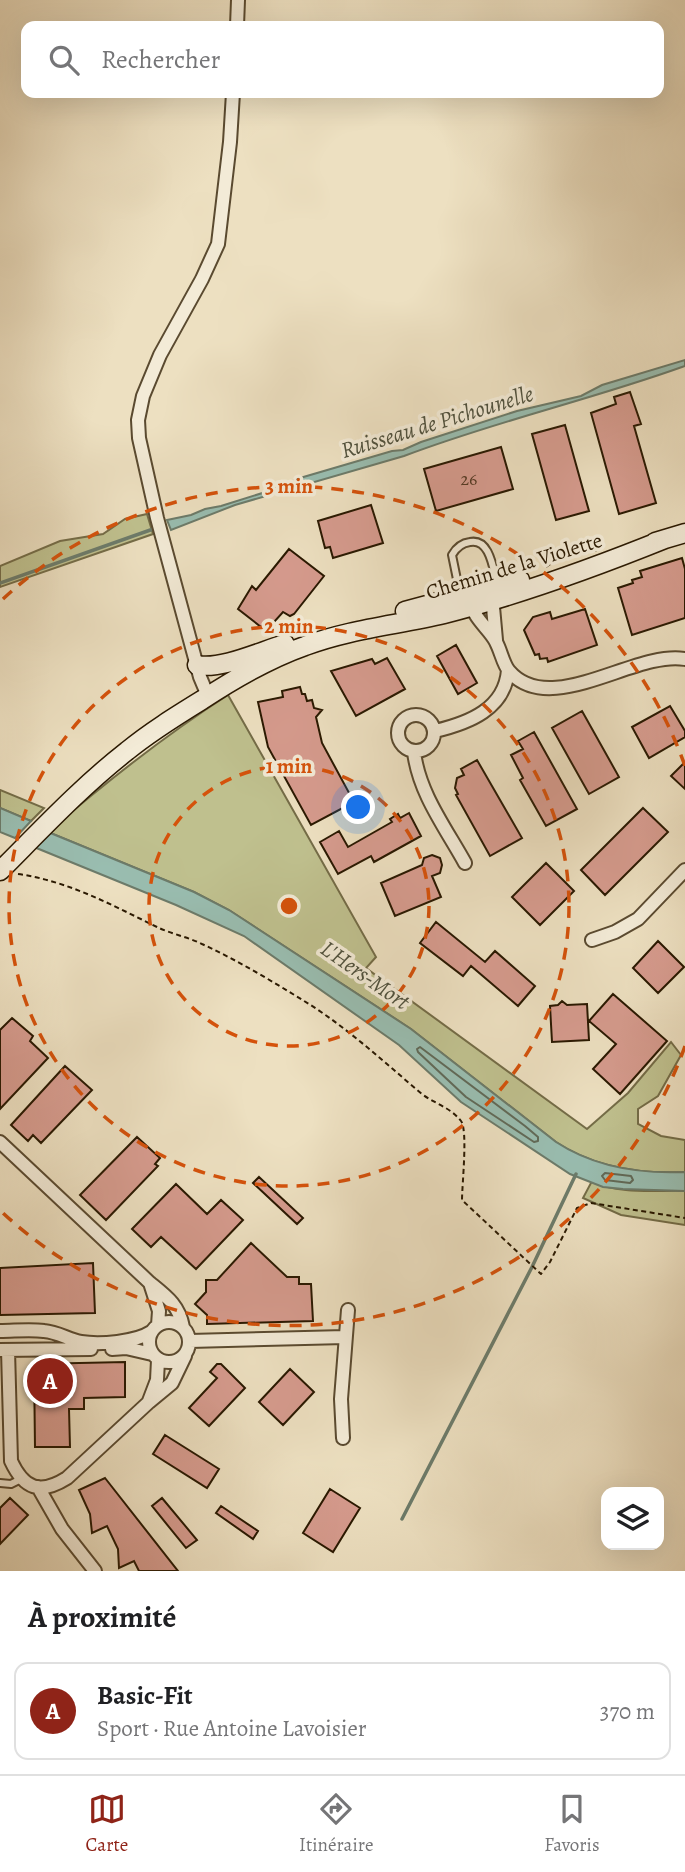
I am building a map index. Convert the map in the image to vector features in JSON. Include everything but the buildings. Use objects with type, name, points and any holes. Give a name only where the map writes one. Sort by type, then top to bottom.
[{"type":"street","points":[[237,21],[238,0]]},
{"type":"street","points":[[208,696],[157,518],[139,438],[138,420],[143,396],[160,355],[218,244],[233,98]]},
{"type":"street","name":"Chemin de la Violette","points":[[3,869],[66,805],[128,750],[230,681],[282,655],[339,632],[481,598],[685,533]]},
{"type":"street","points":[[481,598],[474,614],[496,640]]},
{"type":"street","points":[[435,731],[457,726],[494,705],[507,685],[508,670],[481,598]]},
{"type":"street","name":"Chemin de la Violette","points":[[197,665],[224,663],[327,631],[339,632]]},
{"type":"street","points":[[508,670],[534,687],[566,687],[659,660],[685,659]]},
{"type":"street","points":[[410,715],[426,718],[435,731],[432,744],[414,752],[400,743],[398,735],[398,727],[410,715]]},
{"type":"street","points":[[414,752],[418,778],[465,863]]},
{"type":"street","points":[[592,940],[615,932],[638,919],[685,870]]},
{"type":"street","points":[[0,1142],[150,1283],[173,1301],[181,1313],[183,1327],[190,1340],[185,1356],[172,1383],[67,1478],[53,1487],[38,1487],[26,1484],[21,1479],[11,1461],[4,1350],[126,1348],[167,1363],[185,1356]]},
{"type":"street","points":[[149,1402],[157,1380],[155,1357],[148,1343],[159,1311],[150,1283]]},
{"type":"street","points":[[343,1437],[341,1399],[348,1310]]},
{"type":"street","points":[[0,1331],[43,1331],[81,1342],[143,1338],[166,1322],[175,1322],[183,1327]]},
{"type":"street","points":[[190,1340],[345,1338]]},
{"type":"street","points":[[38,1487],[62,1530],[95,1571]]},
{"type":"lane","points":[[462,544],[482,544],[487,550],[481,598],[452,555],[462,544]]},
{"type":"lane","points":[[0,1483],[11,1484],[21,1479]]},
{"type":"path","points":[[3,869],[10,876],[21,874],[59,883],[103,900],[160,928],[201,943],[310,1005],[382,1058],[425,1096],[442,1104],[462,1123],[466,1133],[462,1200],[541,1274],[550,1262],[577,1208],[591,1203],[610,1204],[673,1218],[685,1218]]},
{"type":"green space","points":[[147,514],[153,534],[0,587],[0,566],[60,541],[103,534],[125,519]]},
{"type":"green space","points":[[228,695],[376,957],[366,968],[587,1129],[628,1093],[671,1042],[681,1055],[658,1096],[638,1109],[638,1124],[661,1136],[685,1140],[685,1172],[634,1170],[602,1163],[571,1151],[411,1029],[229,910],[194,892],[48,832],[136,760]]},
{"type":"green space","points":[[0,790],[44,808],[31,821],[0,808]]},
{"type":"green space","points":[[592,1181],[625,1190],[685,1191],[685,1225],[621,1215],[583,1198]]},
{"type":"water","points":[[685,360],[685,366],[647,379],[404,456],[235,505],[171,530],[167,520],[272,490],[300,478],[403,450],[517,411],[581,396],[602,385]]},
{"type":"water","points":[[0,808],[31,821],[15,838],[0,832]]},
{"type":"water","points":[[48,832],[194,892],[229,910],[411,1029],[571,1151],[602,1163],[634,1170],[685,1172],[685,1191],[603,1187],[570,1174],[461,1102],[399,1045],[244,936],[34,847]]},
{"type":"waterway","name":"Ruisseau de Pichounelle","points":[[0,583],[156,528]]},
{"type":"waterway","points":[[402,1519],[532,1267],[576,1174]]},
{"type":"place","name":"Basic-Fit","points":[[50,1381]]},
{"type":"water label","name":"L'Hers-Mort","points":[[365,975]]}]
